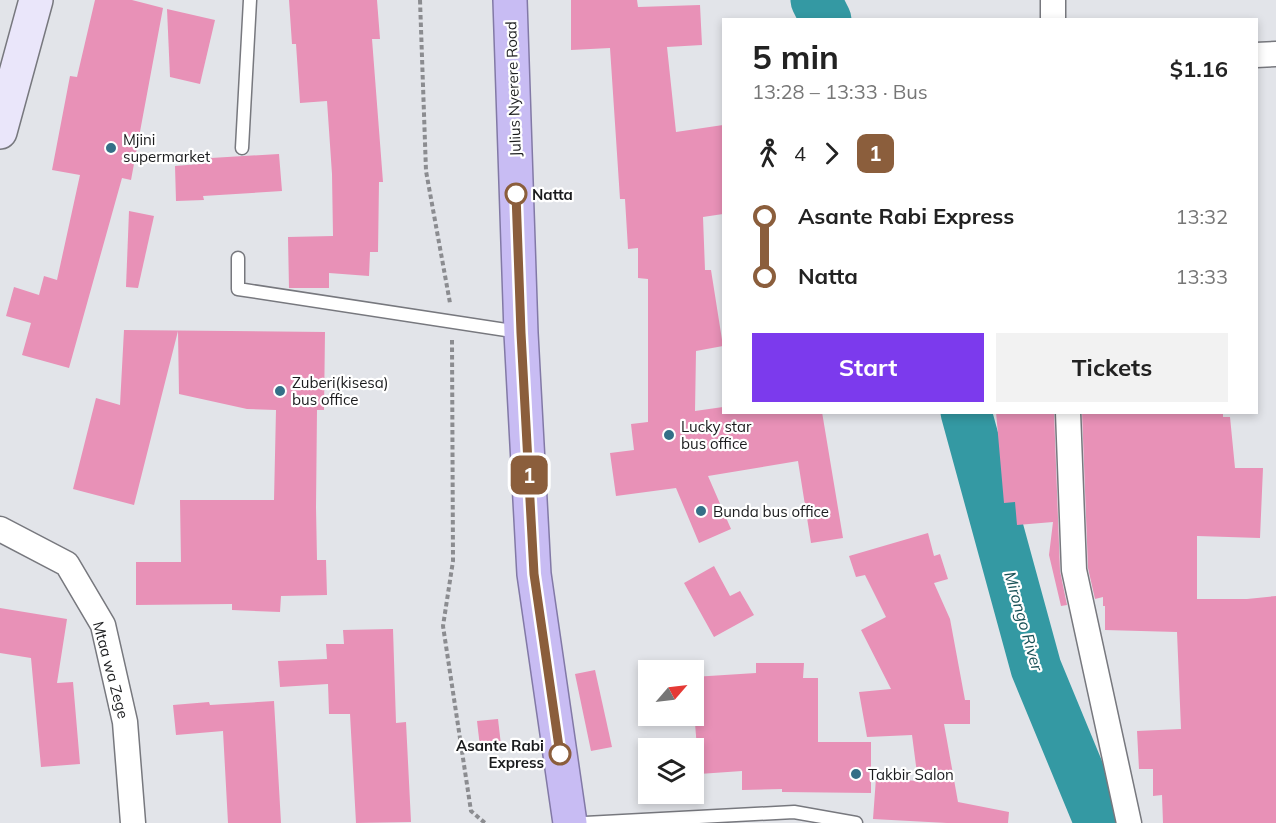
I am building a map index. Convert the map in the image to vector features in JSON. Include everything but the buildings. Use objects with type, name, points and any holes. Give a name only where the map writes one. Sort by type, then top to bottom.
[{"type":"highway","name":"Julius Nyerere Road","points":[[510,0],[521,333],[534,574],[570,823]]},
{"type":"main road","points":[[0,132],[36,0]]},
{"type":"street","points":[[1053,0],[1053,18]]},
{"type":"street","points":[[1258,55],[1276,54]]},
{"type":"street","points":[[1068,414],[1074,570],[1129,823]]},
{"type":"street","name":"Mtaa wa Zege","points":[[0,529],[67,564],[103,625],[125,722],[133,823]]},
{"type":"lane","points":[[242,148],[250,0]]},
{"type":"lane","points":[[238,258],[238,289],[521,333]]},
{"type":"lane","points":[[585,823],[671,821],[794,812],[856,823]]},
{"type":"path","points":[[420,0],[426,171],[449,288],[451,322],[453,561],[443,626],[471,811],[485,823]]},
{"type":"waterway","name":"Mirongo River","points":[[816,0],[825,18]]},
{"type":"waterway","name":"Mirongo River","points":[[967,414],[1036,668],[1100,823]]},
{"type":"bus line","name":"1","points":[[516,194],[534,574],[560,754]]},
{"type":"place","name":"Mjini supermarket","points":[[111,148]]},
{"type":"place","name":"Natta","points":[[516,194]]},
{"type":"place","name":"Zuberi(kisesa) bus office","points":[[280,391]]},
{"type":"place","name":"Lucky star bus office","points":[[669,435]]},
{"type":"place","name":"Bunda bus office","points":[[701,511]]},
{"type":"place","name":"Asante Rabi Express","points":[[560,754]]},
{"type":"place","name":"Takbir Salon","points":[[856,774]]}]
